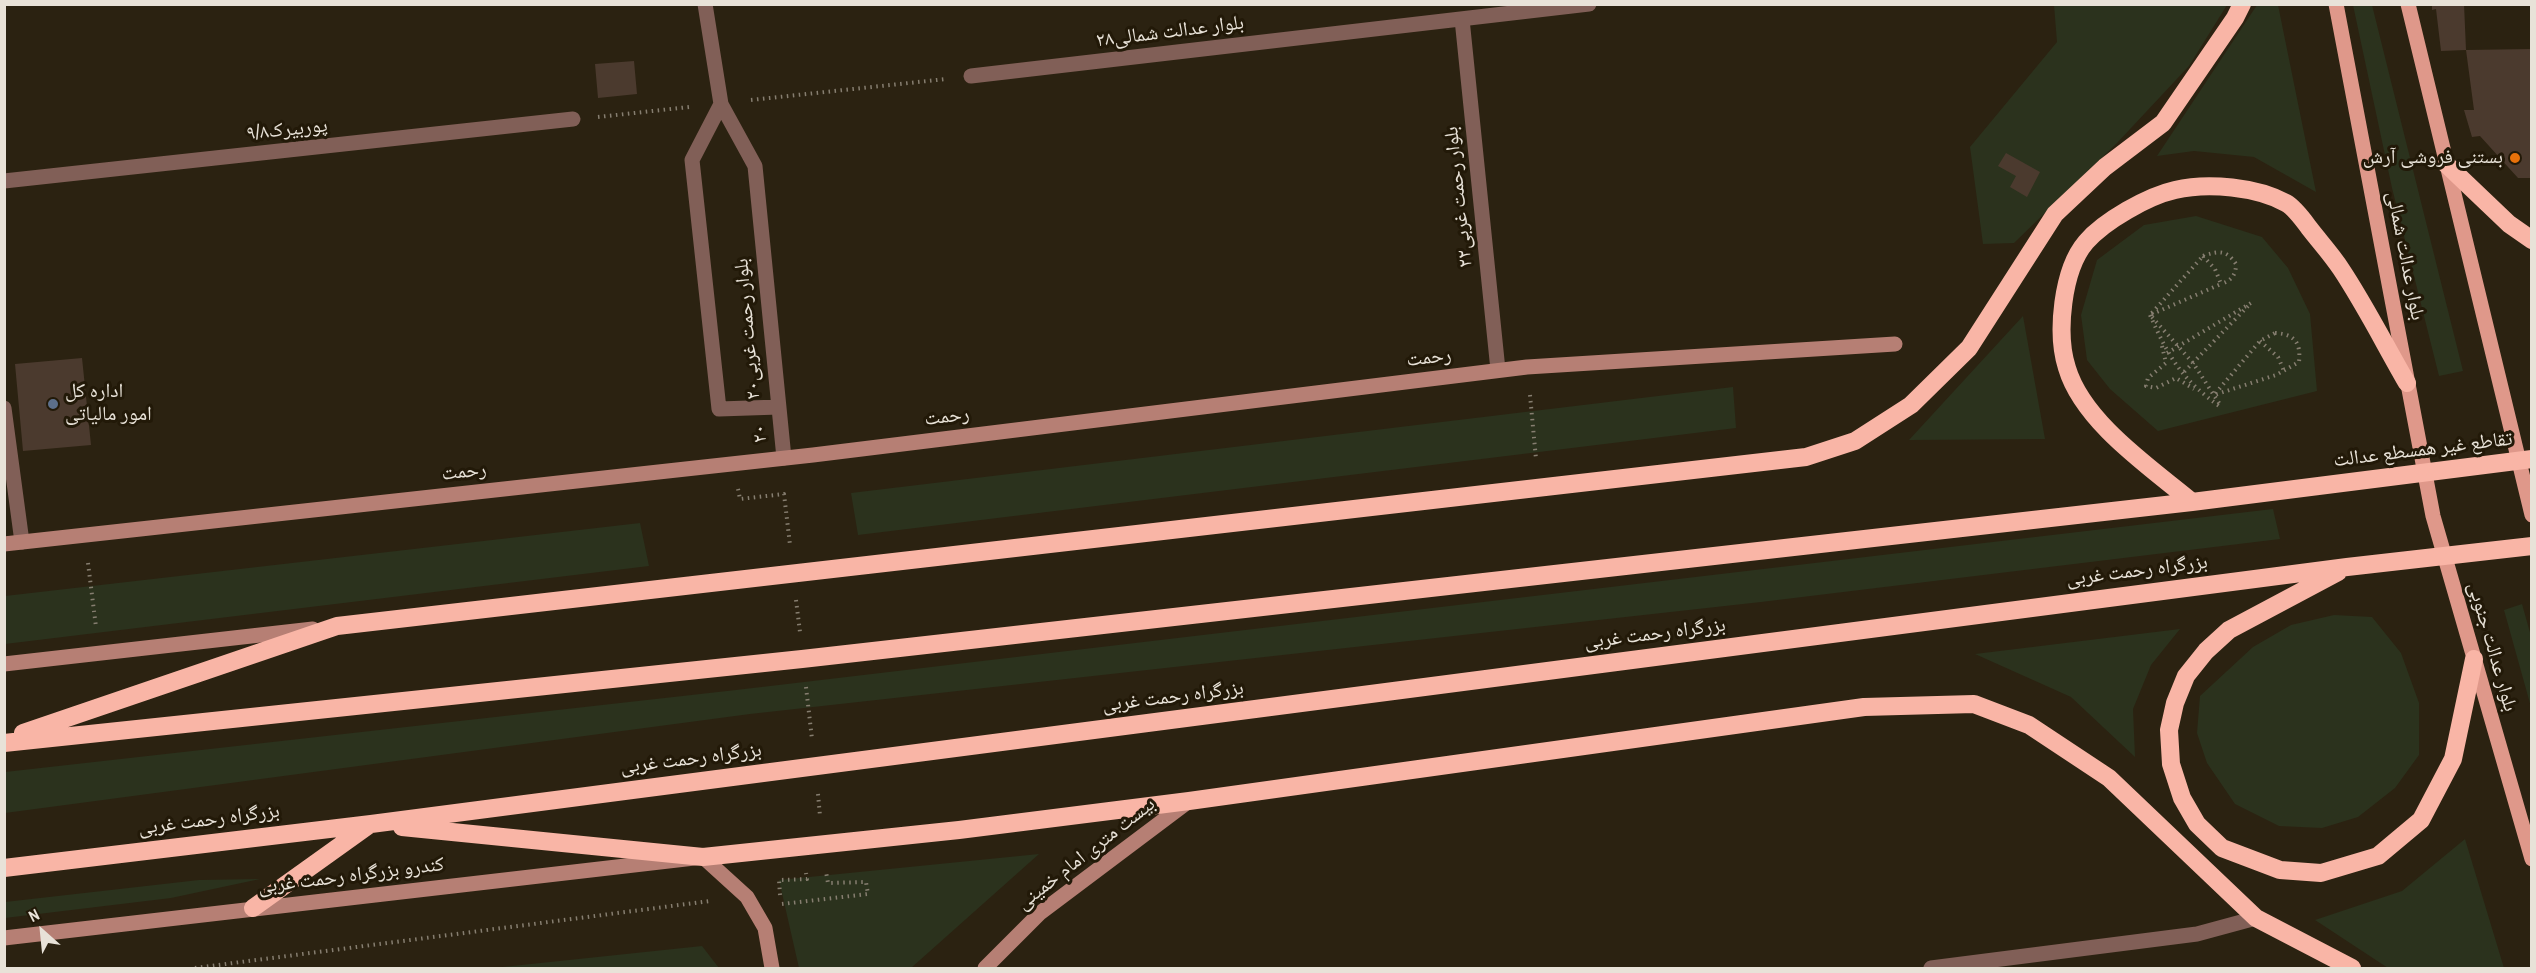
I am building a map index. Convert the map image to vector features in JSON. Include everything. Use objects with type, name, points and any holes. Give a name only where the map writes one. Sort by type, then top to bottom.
[{"type":"highway","points":[[4,741],[337,626],[1806,457],[1855,441],[1911,405],[1969,348],[2055,214],[2105,167],[2163,123],[2235,18],[2242,4]]},
{"type":"highway","points":[[2445,163],[2509,224],[2532,240]]},
{"type":"highway","points":[[2192,502],[2105,426],[2080,399],[2066,367],[2061,321],[2070,272],[2085,243],[2108,222],[2149,200],[2175,190],[2226,187],[2253,190],[2288,203],[2340,267],[2407,383]]},
{"type":"highway","name":"تقاطع غیر همسطع عدالت","points":[[2192,502],[2532,459]]},
{"type":"highway","points":[[4,741],[802,659],[2192,502]]},
{"type":"highway","points":[[2474,659],[2453,759],[2421,820],[2378,856],[2321,873],[2280,870],[2222,848],[2197,824],[2182,798],[2170,764],[2169,730],[2175,703],[2186,676],[2206,651],[2229,630],[2347,567],[2532,546]]},
{"type":"highway","name":"بزرگراه رحمت غربی","points":[[4,868],[371,824],[2347,567]]},
{"type":"highway","points":[[253,908],[371,824],[703,857],[959,830],[1190,801],[1864,707],[1974,704],[2030,725],[2109,778],[2256,918],[2352,969]]},
{"type":"main road","name":"بلوار عدالت شمالی","points":[[2336,4],[2433,516]]},
{"type":"main road","points":[[2408,4],[2530,511]]},
{"type":"main road","name":"بلوار عدالت جنوبی","points":[[2433,516],[2532,858]]},
{"type":"street","points":[[705,4],[721,104]]},
{"type":"street","name":"بلوار عدالت شمالی۲۸","points":[[970,76],[1589,4]]},
{"type":"street","name":"بلوار رحمت غربی۲۲","points":[[1462,19],[1498,370]]},
{"type":"street","name":"بلوار رحمت غربی۲۰","points":[[721,104],[755,166],[779,406],[719,409],[692,160],[721,104]]},
{"type":"street","name":"پوربیرک۹/۸","points":[[4,182],[573,119]]},
{"type":"street","name":"رحمت","points":[[4,544],[784,458],[1498,370],[1895,344]]},
{"type":"street","name":"۲۰","points":[[779,406],[784,458]]},
{"type":"street","points":[[4,408],[22,542]]},
{"type":"street","points":[[4,664],[337,626]]},
{"type":"street","name":"بیست متری امام خمینی","points":[[985,969],[1040,913],[1190,801]]},
{"type":"street","points":[[703,857],[747,897],[765,928],[772,969]]},
{"type":"street","name":"کندرو بزرگراه رحمت غربی","points":[[4,938],[703,857]]},
{"type":"street","points":[[1931,969],[2197,934],[2256,918]]},
{"type":"path","points":[[573,119],[970,76]]},
{"type":"path","points":[[2219,251],[2226,253],[2236,264],[2233,276],[2228,282],[2150,315],[2203,256],[2219,251]]},
{"type":"path","points":[[2203,256],[2215,269],[2221,284]]},
{"type":"path","points":[[2167,353],[2251,303],[2183,373]]},
{"type":"path","points":[[2150,315],[2167,353],[2196,390]]},
{"type":"path","points":[[2150,315],[2193,363],[2222,408],[2176,378],[2156,388],[2145,386],[2148,378],[2166,363],[2160,337]]},
{"type":"path","points":[[2275,333],[2292,336],[2297,342],[2300,350],[2299,362],[2284,371],[2214,395],[2260,341],[2275,333]]},
{"type":"path","points":[[2260,341],[2278,357],[2284,371]]},
{"type":"path","points":[[1527,367],[1538,488]]},
{"type":"path","points":[[84,536],[99,653]]},
{"type":"path","points":[[807,879],[779,880],[780,904],[868,894],[866,882],[828,883]]},
{"type":"path","points":[[195,969],[747,897]]},
{"type":"green space","points":[[2054,5],[2227,5],[2189,66],[2117,143],[2014,243],[1983,244],[1970,147],[2057,42]]},
{"type":"green space","points":[[2257,5],[2278,5],[2316,192],[2254,157],[2194,151],[2157,156]]},
{"type":"green space","points":[[2353,5],[2372,5],[2463,371],[2439,376],[2392,188]]},
{"type":"green space","points":[[2196,216],[2262,237],[2288,268],[2310,314],[2317,391],[2158,431],[2110,389],[2087,360],[2081,315],[2097,260],[2144,225]]},
{"type":"green space","points":[[2023,316],[2045,439],[1909,440]]},
{"type":"green space","points":[[1733,387],[1736,428],[858,535],[851,493]]},
{"type":"green space","points":[[2273,509],[2280,539],[1761,602],[750,714],[5,813],[5,772],[736,690]]},
{"type":"green space","points":[[640,523],[649,566],[5,644],[5,596]]},
{"type":"green space","points":[[2522,604],[2531,636],[2531,707],[2504,610]]},
{"type":"green space","points":[[2334,615],[2372,617],[2401,653],[2419,703],[2419,755],[2395,788],[2358,817],[2322,828],[2279,826],[2235,804],[2207,763],[2197,733],[2200,696],[2253,647],[2291,625]]},
{"type":"green space","points":[[2180,629],[2151,665],[2133,709],[2135,757],[2071,697],[1975,654]]},
{"type":"green space","points":[[2465,839],[2504,968],[2388,968],[2315,920],[2402,891]]},
{"type":"green space","points":[[1039,854],[911,968],[799,968],[779,880]]},
{"type":"green space","points":[[260,879],[171,898],[5,918],[5,902],[199,880]]},
{"type":"green space","points":[[702,946],[719,968],[493,968]]},
{"type":"building","points":[[2432,4],[2464,4],[2466,50],[2441,51],[2436,9],[2432,10]]},
{"type":"building","points":[[2532,49],[2532,178],[2518,178],[2480,136],[2472,137],[2464,110],[2474,110],[2466,50]]},
{"type":"building","points":[[634,61],[637,94],[598,98],[595,64]]},
{"type":"building","points":[[2006,153],[2040,172],[2027,197],[2010,187],[2016,176],[1998,166]]},
{"type":"building","name":"اداره کل امور مالیاتی","points":[[82,358],[91,445],[23,451],[15,364]]},
{"type":"place","name":"بستنی فروشی آرش","points":[[2515,158]]},
{"type":"place","name":"اداره کل امور مالیاتی","points":[[53,404]]}]
